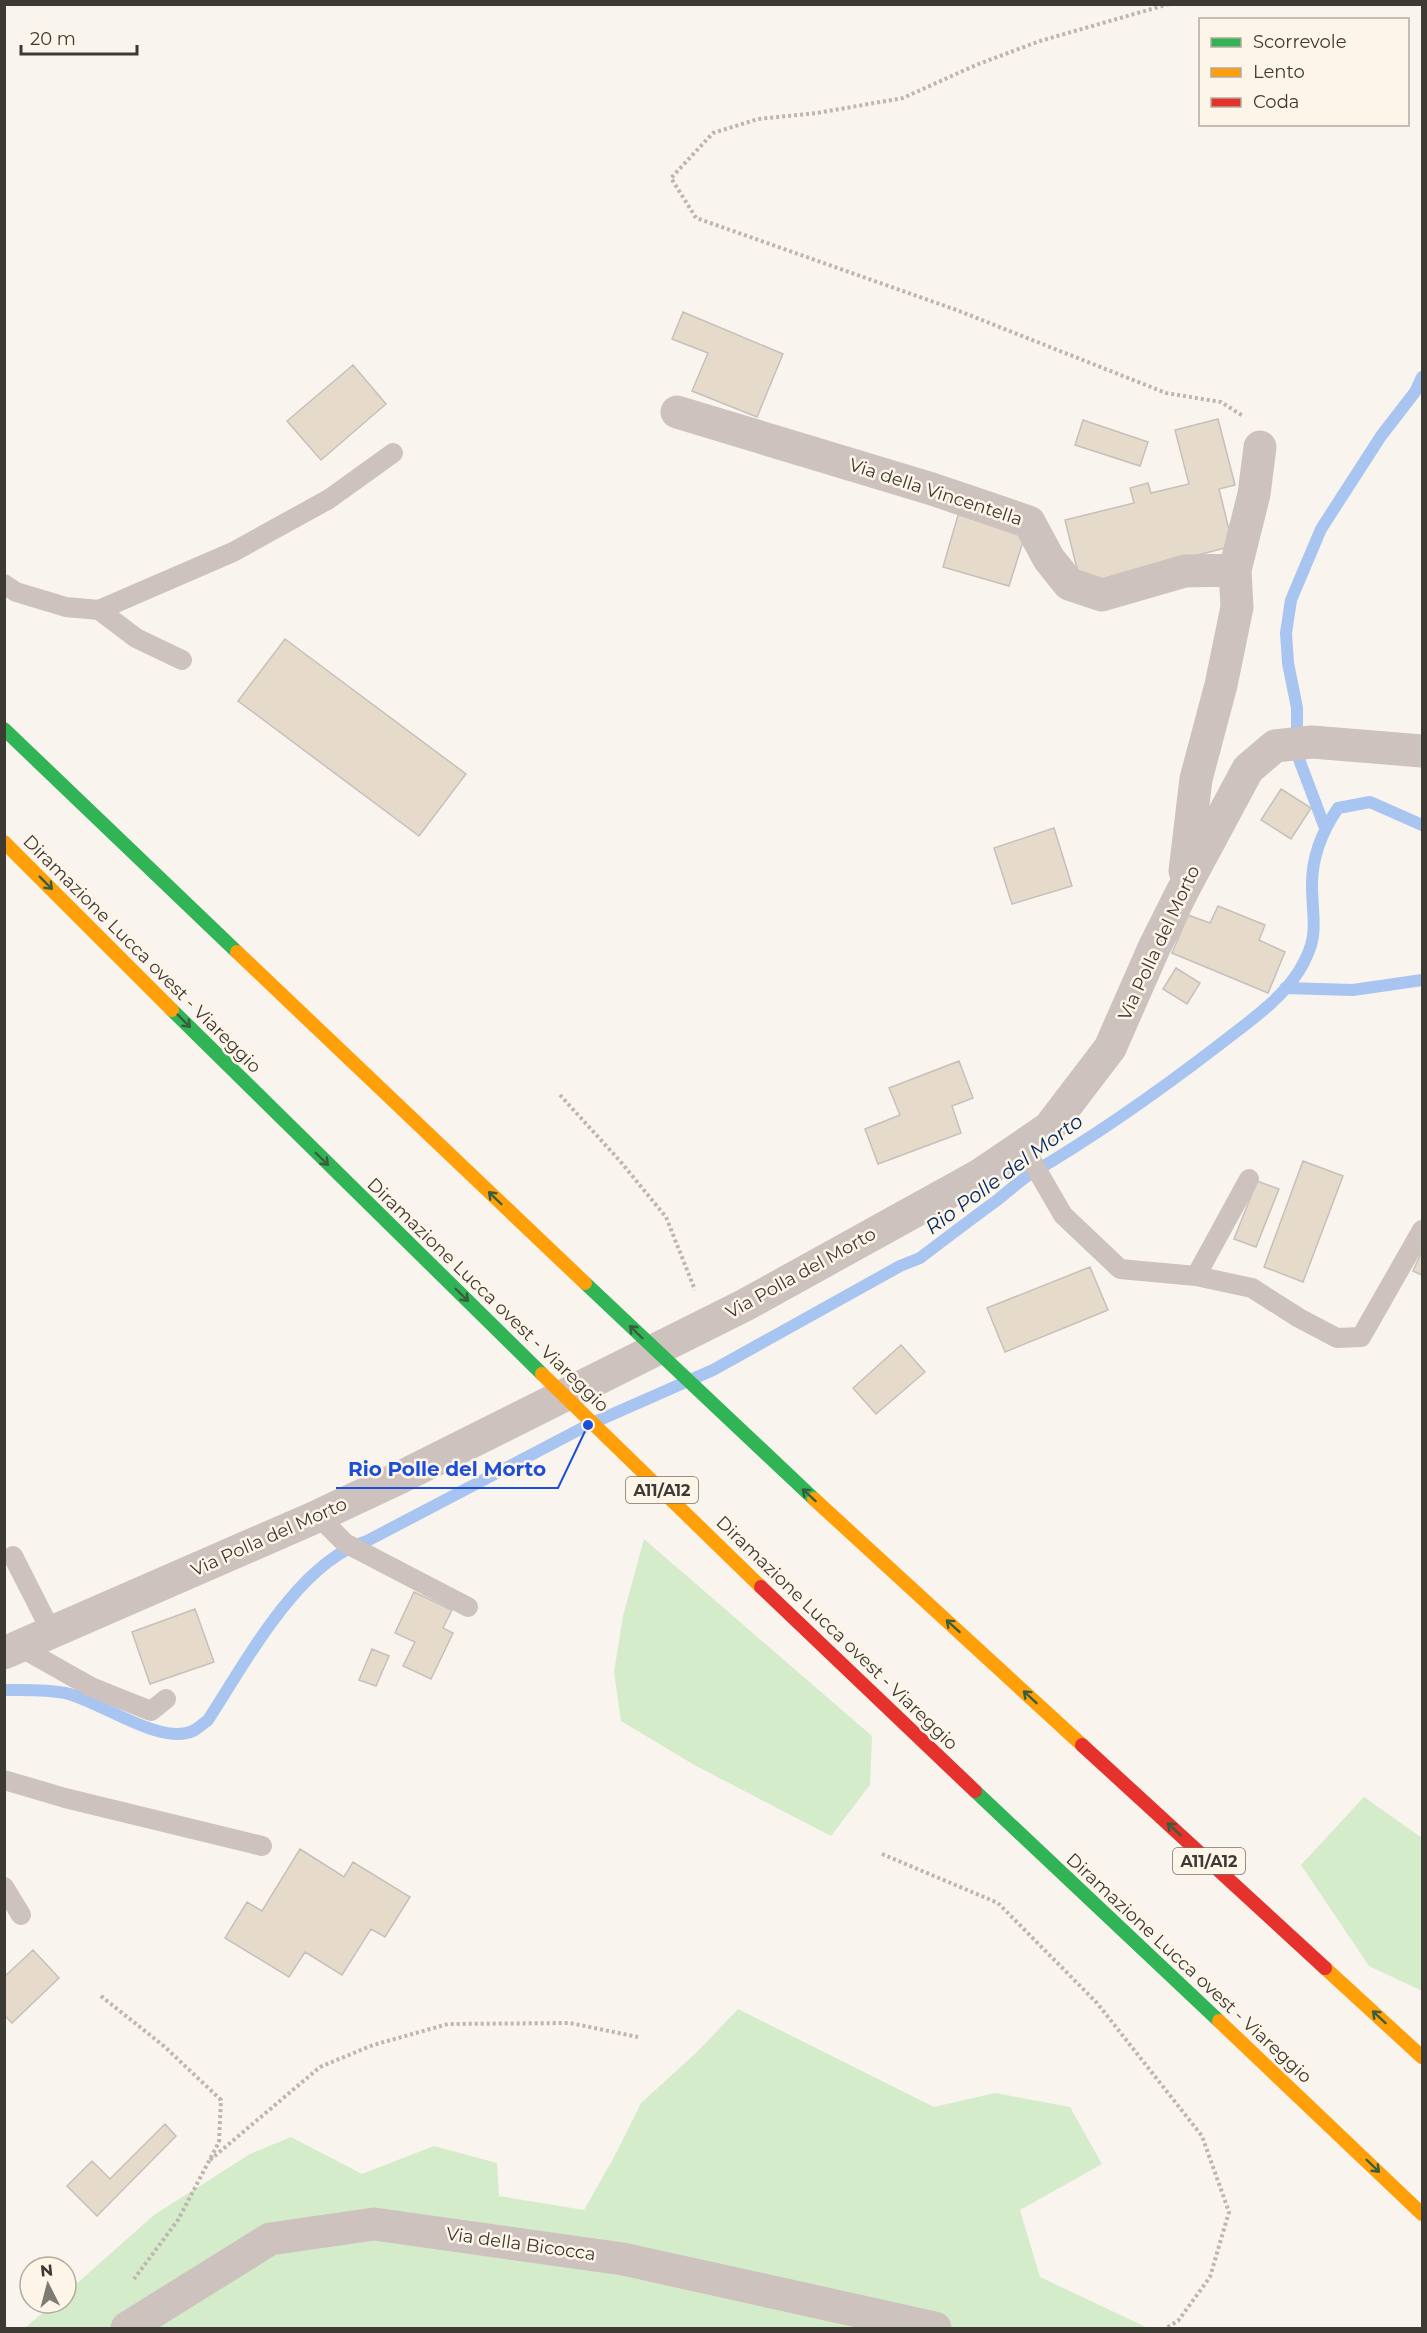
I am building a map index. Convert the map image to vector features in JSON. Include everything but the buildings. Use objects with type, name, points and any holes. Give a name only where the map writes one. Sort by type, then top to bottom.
[{"type":"highway","name":"A11/A12","points":[[4,729],[742,1433],[1422,2057]]},
{"type":"highway","name":"Diramazione Lucca ovest - Viareggio","points":[[4,842],[308,1145],[805,1630],[1422,2214]]},
{"type":"street","name":"Via della Vincentella","points":[[677,412],[932,489],[1029,522],[1050,560],[1069,584],[1102,595],[1185,571],[1235,570]]},
{"type":"street","points":[[1183,890],[1196,779],[1221,684],[1237,607],[1235,570],[1254,494],[1260,447]]},
{"type":"street","name":"Via Polla del Morto","points":[[12,1650],[318,1516],[401,1477],[708,1324],[1026,1150],[1049,1128],[1110,1048],[1154,948],[1248,769],[1275,747],[1312,742],[1422,751]]},
{"type":"street","name":"Via della Bicocca","points":[[127,2328],[270,2239],[374,2224],[623,2259],[935,2328]]},
{"type":"lane","points":[[4,584],[16,592],[66,607],[99,610],[233,552],[329,499],[393,453]]},
{"type":"lane","points":[[99,610],[136,638],[182,660]]},
{"type":"lane","points":[[1026,1150],[1063,1215],[1120,1269],[1196,1276],[1252,1288],[1299,1318],[1337,1338],[1361,1337],[1422,1230]]},
{"type":"lane","points":[[1196,1276],[1249,1179]]},
{"type":"lane","points":[[318,1516],[345,1544],[468,1607]]},
{"type":"lane","points":[[13,1556],[52,1633]]},
{"type":"lane","points":[[12,1650],[91,1687],[151,1711],[166,1699]]},
{"type":"lane","points":[[4,1780],[65,1798],[262,1846]]},
{"type":"lane","points":[[4,1887],[21,1915]]},
{"type":"path","points":[[1169,4],[1040,41],[976,65],[903,98],[817,113],[758,119],[713,133],[670,178],[696,218],[954,309],[1166,393],[1221,402],[1247,419],[1260,447]]},
{"type":"path","points":[[560,1095],[620,1161],[666,1217],[708,1324]]},
{"type":"path","points":[[882,1854],[998,1903],[1097,2003],[1202,2136],[1229,2212],[1210,2277],[1178,2321],[1166,2328]]},
{"type":"path","points":[[101,1996],[165,2047],[221,2100],[219,2142],[178,2220],[130,2283]]},
{"type":"path","points":[[210,2160],[320,2067],[373,2045],[448,2024],[570,2023],[638,2037]]},
{"type":"green space","points":[[644,1539],[872,1736],[870,1785],[831,1836],[696,1766],[621,1721],[614,1672],[623,1616]]},
{"type":"green space","points":[[1364,1797],[1422,1838],[1422,1991],[1369,1966],[1301,1865]]},
{"type":"green space","points":[[738,2009],[934,2107],[995,2093],[1070,2107],[1102,2164],[1020,2210],[1040,2277],[1148,2328],[25,2328],[40,2315],[78,2315],[78,2282],[154,2215],[250,2154],[291,2137],[362,2174],[434,2146],[497,2163],[499,2196],[584,2210],[641,2103],[697,2052]]},
{"type":"waterway","points":[[1325,828],[1297,754],[1297,708],[1288,663],[1286,633],[1291,600],[1321,529],[1381,436],[1415,392],[1422,377]]},
{"type":"waterway","name":"Rio Polle del Morto","points":[[4,1690],[42,1690],[65,1693],[163,1732],[179,1734],[193,1731],[208,1720],[257,1643],[296,1592],[318,1570],[342,1552],[588,1425],[713,1370],[900,1266],[920,1258],[1027,1176],[1127,1112],[1252,1020],[1291,982],[1306,958],[1314,928],[1312,884],[1316,854],[1323,835],[1338,808],[1370,802],[1422,825]]},
{"type":"waterway","points":[[1285,988],[1353,990],[1422,980]]},
{"type":"traffic: fast","points":[[4,729],[237,952]]},
{"type":"traffic: fast","points":[[172,1010],[542,1374]]},
{"type":"traffic: fast","points":[[585,1283],[814,1499]]},
{"type":"traffic: fast","points":[[975,1791],[1219,2021]]},
{"type":"traffic: slow","points":[[4,842],[172,1010]]},
{"type":"traffic: slow","points":[[237,952],[585,1283]]},
{"type":"traffic: slow","points":[[542,1374],[761,1587]]},
{"type":"traffic: slow","points":[[814,1499],[1082,1745]]},
{"type":"traffic: slow","points":[[1325,1968],[1422,2057]]},
{"type":"traffic: slow","points":[[1219,2021],[1422,2214]]},
{"type":"traffic: jam","points":[[761,1587],[975,1791]]},
{"type":"traffic: jam","points":[[1082,1745],[1325,1968]]},
{"type":"place","name":"Rio Polle del Morto","points":[[588,1425]]}]
